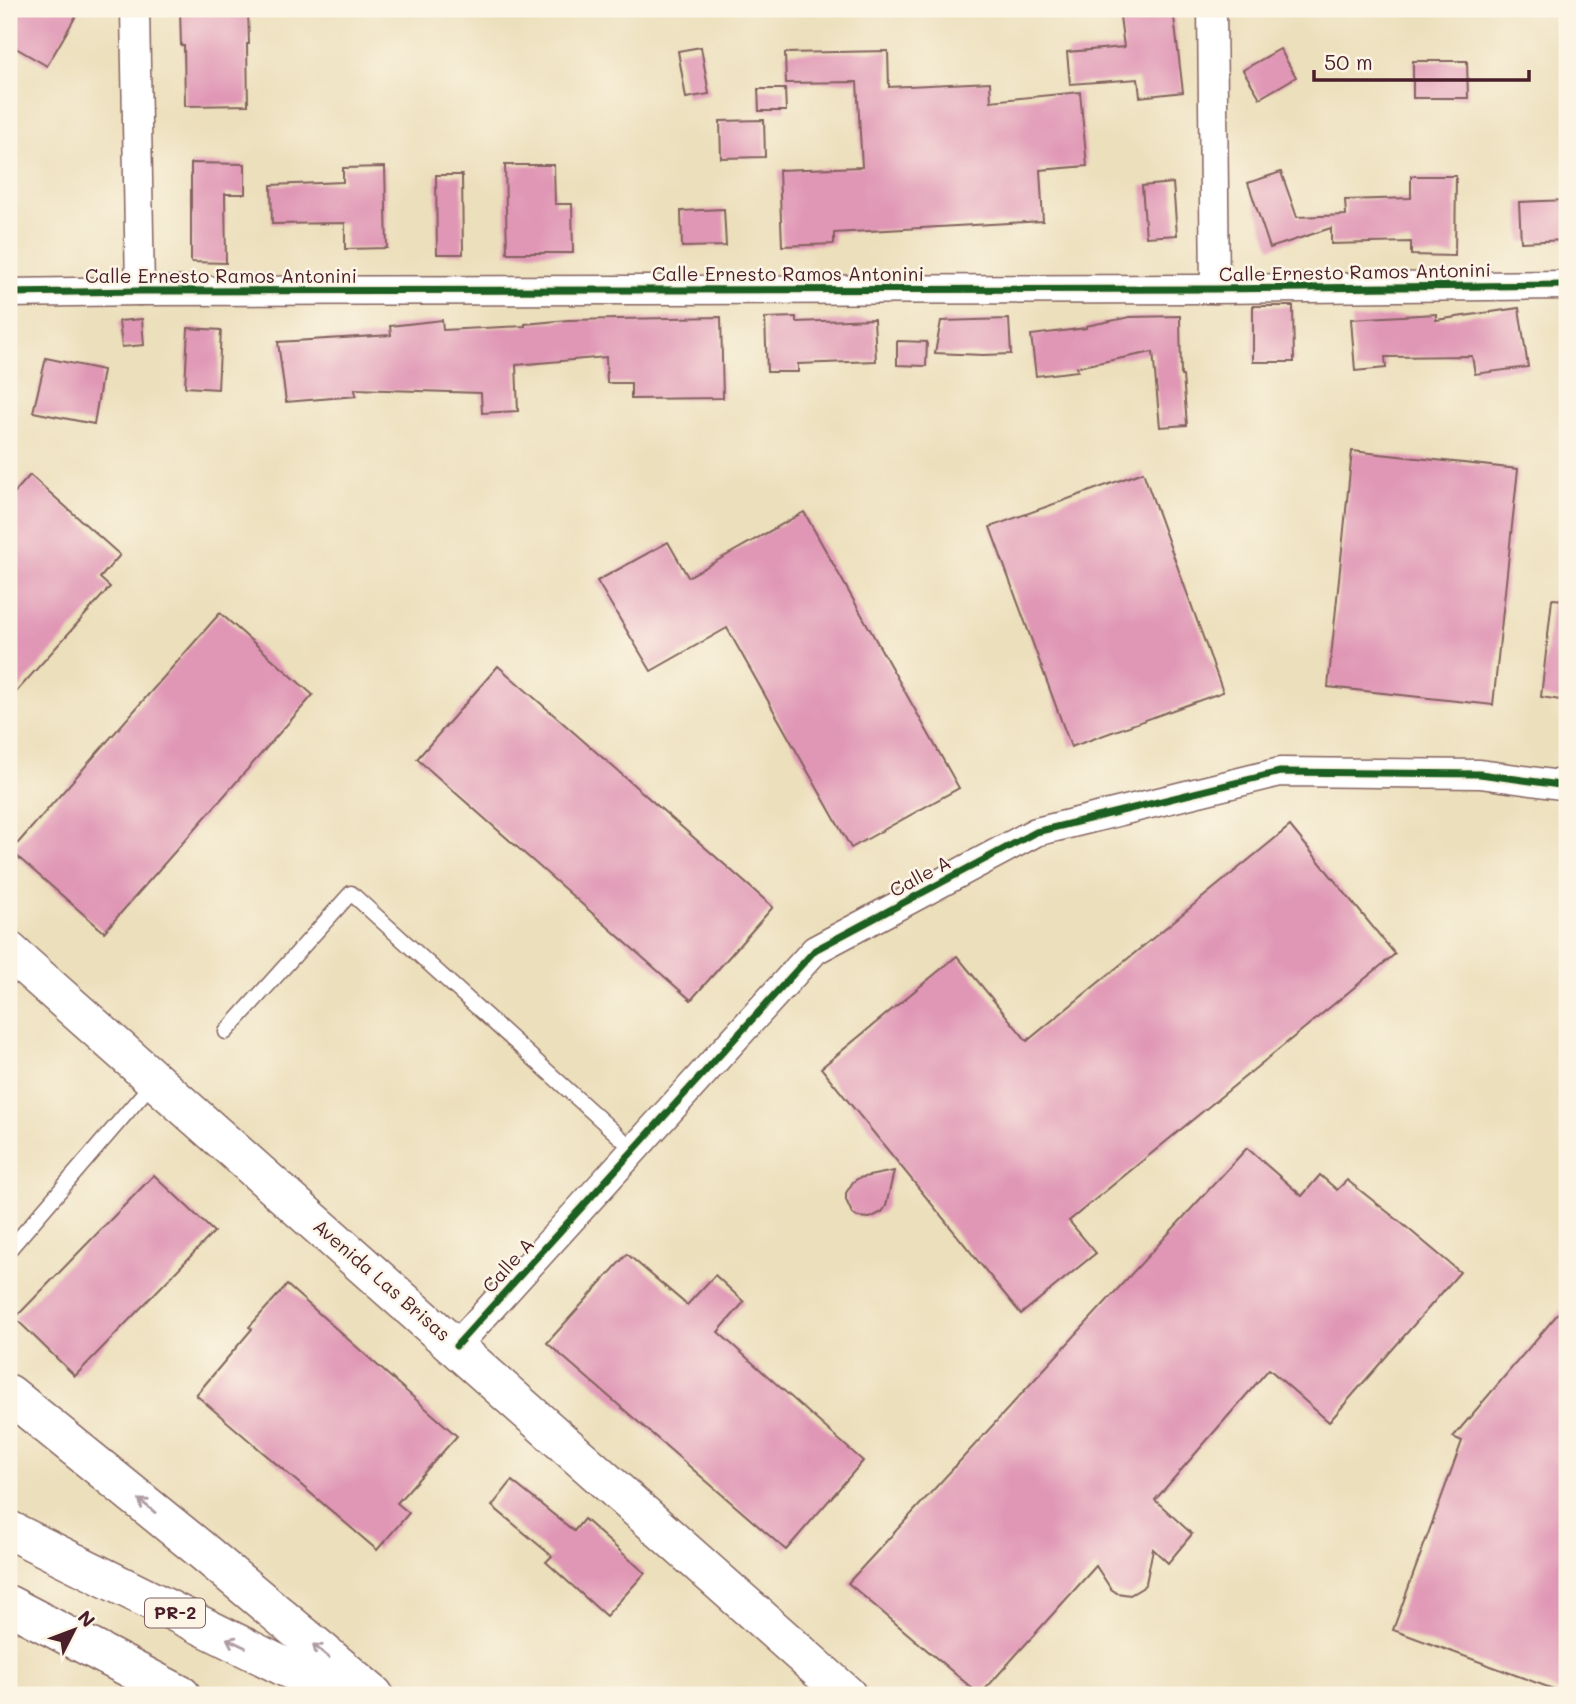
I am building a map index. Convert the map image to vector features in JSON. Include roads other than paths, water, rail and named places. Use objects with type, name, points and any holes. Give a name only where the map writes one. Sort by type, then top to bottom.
[{"type":"main road","name":"Avenida Las Brisas","points":[[9,951],[847,1695]]},
{"type":"main road","points":[[9,1394],[374,1695]]},
{"type":"main road","name":"PR-2","points":[[9,1530],[341,1695]]},
{"type":"main road","points":[[9,1605],[181,1695]]},
{"type":"street","points":[[135,9],[140,291]]},
{"type":"street","points":[[1212,9],[1215,289]]},
{"type":"street","name":"Calle Ernesto Ramos Antonini","points":[[9,293],[1215,289],[1567,285]]},
{"type":"street","name":"Calle A","points":[[456,1346],[816,950],[1036,832],[1279,772],[1480,774],[1567,786]]},
{"type":"lane","points":[[226,1032],[351,893],[634,1150]]},
{"type":"lane","points":[[9,1250],[155,1080]]}]
